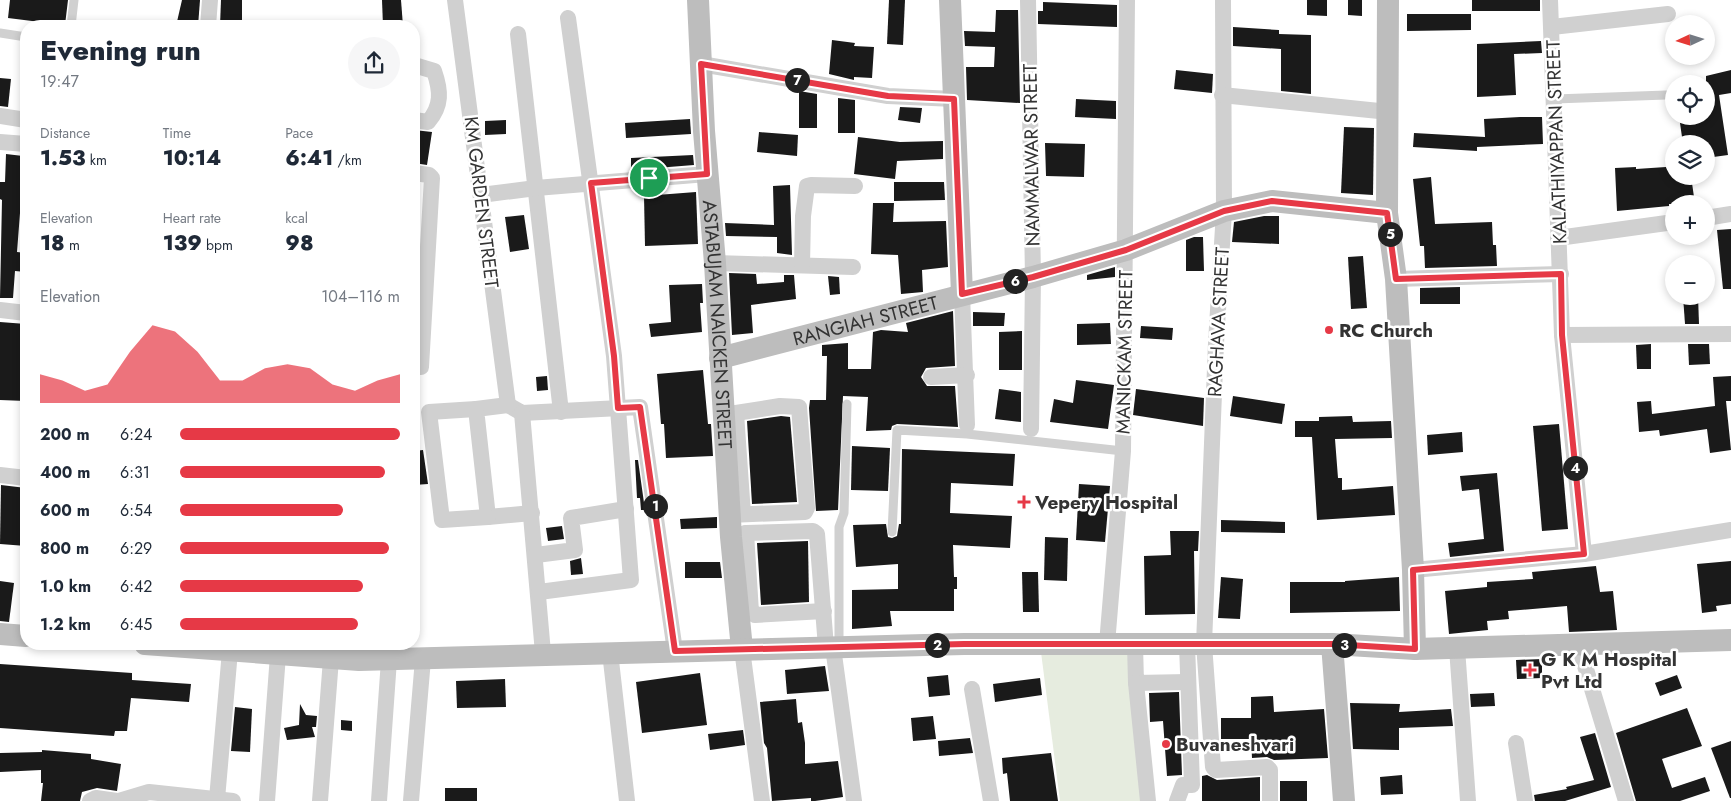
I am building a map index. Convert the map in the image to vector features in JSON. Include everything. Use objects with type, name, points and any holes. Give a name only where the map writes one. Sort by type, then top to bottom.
[{"type":"street","points":[[208,20],[210,0]]},
{"type":"street","name":"KM GARDEN STREET","points":[[455,0],[481,195],[532,514],[543,654]]},
{"type":"street","name":"ASTABUJAM NAICKEN STREET","points":[[698,0],[707,174],[715,264],[720,358],[729,414],[739,536],[742,649]]},
{"type":"street","points":[[950,0],[967,375],[967,425]]},
{"type":"street","name":"NAMMALWAR STREET","points":[[1028,0],[1033,277],[1031,429]]},
{"type":"street","name":"MANICKAM STREET","points":[[1108,644],[1123,451],[1127,0]]},
{"type":"street","name":"RAGHAVA STREET","points":[[1195,644],[1224,211],[1223,0]]},
{"type":"street","points":[[1388,0],[1389,112],[1387,213],[1396,279],[1413,570],[1415,649]]},
{"type":"street","name":"KALATHIYAPPAN STREET","points":[[1550,0],[1562,335],[1584,554]]},
{"type":"street","points":[[1552,27],[1668,14]]},
{"type":"street","points":[[539,592],[631,580],[614,356],[568,18]]},
{"type":"street","points":[[518,34],[561,412]]},
{"type":"street","points":[[701,64],[888,96],[954,99]]},
{"type":"street","points":[[420,67],[434,71],[439,86],[438,110],[428,122],[420,121]]},
{"type":"street","points":[[1222,96],[1389,112]]},
{"type":"street","points":[[0,116],[20,119]]},
{"type":"street","points":[[0,142],[20,144]]},
{"type":"street","points":[[420,174],[430,175],[432,178],[420,367]]},
{"type":"street","points":[[481,195],[536,188],[707,174]]},
{"type":"street","points":[[802,265],[803,216],[807,186],[855,186]]},
{"type":"street","name":"RANGIAH STREET","points":[[720,358],[1033,277],[1126,250],[1224,211],[1272,201],[1387,213]]},
{"type":"street","points":[[1715,217],[1731,214]]},
{"type":"street","points":[[1558,238],[1665,223]]},
{"type":"street","points":[[715,264],[853,267]]},
{"type":"street","points":[[1396,279],[1561,274]]},
{"type":"street","points":[[0,310],[20,312]]},
{"type":"street","points":[[1562,335],[1731,334]]},
{"type":"street","points":[[931,377],[967,375]]},
{"type":"street","points":[[729,414],[793,405],[800,409],[806,511],[736,514]]},
{"type":"street","points":[[532,514],[442,520],[429,412],[515,409],[561,412],[640,407],[675,651]]},
{"type":"street","points":[[476,409],[488,518]]},
{"type":"street","points":[[0,474],[20,477]]},
{"type":"street","points":[[536,555],[575,550],[571,518],[626,509]]},
{"type":"street","points":[[1413,570],[1584,554],[1731,530]]},
{"type":"street","points":[[824,612],[755,615],[751,612],[739,536],[813,531],[817,534],[824,612],[833,647],[854,801]]},
{"type":"street","points":[[0,634],[20,636]]},
{"type":"street","points":[[218,650],[331,660],[389,660],[610,652],[833,647],[1332,644],[1415,649],[1579,646],[1731,640]]},
{"type":"street","points":[[1135,644],[1136,684],[1148,801]]},
{"type":"street","points":[[1177,801],[1180,788],[1183,785],[1192,785],[1188,682],[1195,644]]},
{"type":"street","points":[[1195,644],[1213,767],[1216,770],[1267,768],[1270,770],[1270,801]]},
{"type":"street","points":[[1332,644],[1344,801]]},
{"type":"street","points":[[1579,646],[1626,801]]},
{"type":"street","points":[[1457,648],[1468,801]]},
{"type":"street","points":[[742,649],[762,801]]},
{"type":"street","points":[[90,801],[96,798],[118,801],[149,792],[225,800],[230,651]]},
{"type":"street","points":[[610,652],[627,801]]},
{"type":"street","points":[[268,801],[278,655]]},
{"type":"street","points":[[411,801],[423,658]]},
{"type":"street","points":[[320,801],[331,660]]},
{"type":"street","points":[[379,801],[389,660]]},
{"type":"street","points":[[1136,684],[1188,682]]},
{"type":"street","points":[[972,689],[991,801]]},
{"type":"street","points":[[1516,742],[1525,801]]},
{"type":"lane","points":[[72,20],[74,0]]},
{"type":"lane","points":[[0,33],[20,36]]},
{"type":"lane","points":[[1555,99],[1665,95]]},
{"type":"lane","points":[[833,647],[839,527],[844,512],[847,404]]},
{"type":"lane","points":[[892,532],[897,430],[967,434],[1123,451]]},
{"type":"shaded area","points":[[1041,652],[1137,652],[1148,801],[1060,801]]},
{"type":"building","points":[[10,0],[68,0],[66,20],[8,18]]},
{"type":"building","points":[[182,0],[200,0],[198,20],[177,20]]},
{"type":"building","points":[[221,0],[242,0],[242,20],[220,20]]},
{"type":"building","points":[[382,0],[401,0],[403,20],[383,20]]},
{"type":"building","points":[[889,0],[905,0],[903,45],[887,44]]},
{"type":"building","points":[[1307,0],[1327,0],[1327,16],[1307,15]]},
{"type":"building","points":[[1348,0],[1362,0],[1362,16],[1348,15]]},
{"type":"building","points":[[1472,0],[1540,0],[1540,11],[1472,11]]},
{"type":"building","points":[[1043,2],[1117,5],[1117,27],[1038,24],[1038,11],[1043,11]]},
{"type":"building","points":[[996,10],[1018,10],[1020,103],[967,100],[966,67],[994,67],[995,47],[965,46],[964,31],[995,32]]},
{"type":"building","points":[[1407,14],[1471,14],[1471,30],[1407,31]]},
{"type":"building","points":[[1233,27],[1279,30],[1279,34],[1311,35],[1311,94],[1281,91],[1281,49],[1233,46]]},
{"type":"building","points":[[832,40],[855,43],[854,46],[874,47],[872,78],[854,77],[854,80],[829,74]]},
{"type":"building","points":[[1541,41],[1542,53],[1514,54],[1516,95],[1477,97],[1477,44]]},
{"type":"building","points":[[1176,70],[1213,74],[1212,93],[1174,89]]},
{"type":"building","points":[[1731,70],[1731,93],[1719,95],[1728,155],[1715,157],[1715,135],[1682,135],[1680,125],[1715,125],[1715,75],[1710,75]]},
{"type":"building","points":[[0,78],[11,79],[8,107],[0,106]]},
{"type":"building","points":[[799,91],[817,94],[817,128],[799,128]]},
{"type":"building","points":[[838,98],[855,100],[855,133],[838,133]]},
{"type":"building","points":[[1076,99],[1116,101],[1116,119],[1075,117]]},
{"type":"building","points":[[900,107],[922,108],[920,123],[898,120]]},
{"type":"building","points":[[1542,117],[1543,144],[1477,147],[1477,151],[1413,147],[1414,133],[1485,137],[1484,119]]},
{"type":"building","points":[[690,119],[691,134],[626,138],[625,123]]},
{"type":"building","points":[[506,120],[506,134],[485,135],[485,121]]},
{"type":"building","points":[[1344,127],[1374,128],[1373,195],[1341,193]]},
{"type":"building","points":[[420,131],[432,132],[427,165],[420,164]]},
{"type":"building","points":[[759,132],[798,135],[797,156],[757,152]]},
{"type":"building","points":[[858,137],[900,142],[943,141],[943,159],[897,161],[895,179],[854,174]]},
{"type":"building","points":[[1045,143],[1085,144],[1084,177],[1046,176]]},
{"type":"building","points":[[6,154],[20,156],[20,213],[17,252],[20,252],[20,271],[15,271],[13,298],[0,298],[2,200],[0,199],[0,182],[5,182]]},
{"type":"building","points":[[693,155],[694,165],[631,170],[631,158]]},
{"type":"building","points":[[1665,167],[1665,185],[1692,185],[1694,195],[1665,195],[1665,206],[1617,211],[1615,168]]},
{"type":"building","points":[[1431,177],[1435,224],[1492,222],[1493,245],[1496,245],[1497,266],[1425,268],[1424,246],[1420,246],[1413,179]]},
{"type":"building","points":[[894,182],[944,182],[945,200],[894,201]]},
{"type":"building","points":[[790,185],[792,255],[777,253],[777,237],[726,236],[725,223],[774,225],[773,186]]},
{"type":"building","points":[[696,192],[698,244],[645,246],[644,196]]},
{"type":"building","points":[[873,203],[894,203],[893,222],[946,221],[948,267],[922,270],[923,292],[901,294],[898,255],[871,254]]},
{"type":"building","points":[[524,215],[529,249],[510,252],[505,217]]},
{"type":"building","points":[[1264,216],[1279,216],[1279,244],[1232,242],[1234,222]]},
{"type":"building","points":[[1731,229],[1731,289],[1723,289],[1717,230]]},
{"type":"building","points":[[1194,237],[1203,237],[1204,271],[1186,271],[1186,240]]},
{"type":"building","points":[[1363,256],[1367,308],[1351,309],[1348,257]]},
{"type":"building","points":[[1115,267],[1115,277],[1087,280],[1087,275]]},
{"type":"building","points":[[729,273],[756,274],[757,284],[784,282],[784,275],[794,275],[796,299],[751,305],[753,333],[732,335]]},
{"type":"building","points":[[828,276],[839,277],[840,294],[830,295]]},
{"type":"building","points":[[702,284],[703,303],[700,303],[702,332],[651,337],[649,324],[671,322],[669,285]]},
{"type":"building","points":[[1460,287],[1460,304],[1420,304],[1420,288]]},
{"type":"building","points":[[1684,305],[1698,305],[1699,324],[1685,324]]},
{"type":"building","points":[[953,311],[955,366],[926,368],[921,377],[927,386],[955,386],[958,427],[897,424],[892,426],[891,430],[866,431],[868,397],[843,396],[838,510],[816,511],[809,408],[810,400],[826,400],[827,356],[822,356],[822,345],[848,343],[848,369],[871,369],[873,332],[881,330],[908,332],[906,323]]},
{"type":"building","points":[[973,312],[1005,313],[1004,326],[973,326]]},
{"type":"building","points":[[0,322],[20,324],[20,401],[0,400]]},
{"type":"building","points":[[1110,323],[1111,344],[1077,345],[1077,324]]},
{"type":"building","points":[[1141,326],[1173,328],[1172,340],[1140,338]]},
{"type":"building","points":[[1022,331],[1022,370],[999,370],[999,332]]},
{"type":"building","points":[[1651,344],[1651,369],[1637,369],[1636,345]]},
{"type":"building","points":[[1688,344],[1709,344],[1710,364],[1689,365]]},
{"type":"building","points":[[703,370],[708,424],[711,424],[713,456],[666,458],[664,424],[661,424],[657,374]]},
{"type":"building","points":[[547,376],[548,390],[537,391],[536,377]]},
{"type":"building","points":[[1731,376],[1731,401],[1726,401],[1731,450],[1710,453],[1707,429],[1660,436],[1659,430],[1639,432],[1637,402],[1651,401],[1652,414],[1715,406],[1713,377]]},
{"type":"building","points":[[1076,380],[1114,385],[1108,429],[1050,422],[1054,399],[1073,403]]},
{"type":"building","points":[[999,389],[1021,392],[1021,422],[995,419]]},
{"type":"building","points":[[1136,389],[1204,398],[1203,426],[1133,415]]},
{"type":"building","points":[[1233,396],[1285,404],[1282,424],[1230,416]]},
{"type":"building","points":[[781,416],[790,417],[797,502],[752,504],[747,421]]},
{"type":"building","points":[[1352,416],[1353,422],[1391,421],[1392,438],[1335,439],[1338,478],[1342,478],[1342,490],[1393,486],[1395,515],[1317,520],[1312,437],[1295,437],[1295,421],[1319,421],[1319,417]]},
{"type":"building","points":[[1559,424],[1568,529],[1542,531],[1533,426]]},
{"type":"building","points":[[1462,432],[1463,452],[1428,455],[1427,435]]},
{"type":"building","points":[[852,446],[890,448],[888,491],[851,490]]},
{"type":"building","points":[[902,449],[1015,454],[1013,486],[951,483],[950,513],[1012,516],[1010,548],[953,545],[954,577],[957,577],[957,589],[954,589],[954,611],[890,611],[892,626],[852,629],[852,590],[898,589],[898,564],[856,567],[853,525],[886,524],[888,537],[897,536],[899,524],[901,524]]},
{"type":"building","points":[[420,450],[423,450],[428,484],[420,485]]},
{"type":"building","points":[[635,460],[638,460],[645,510],[641,510],[640,498],[637,498]]},
{"type":"building","points":[[1497,473],[1504,551],[1450,557],[1448,543],[1484,539],[1479,489],[1462,491],[1460,476]]},
{"type":"building","points":[[1079,484],[1110,486],[1105,542],[1076,540]]},
{"type":"building","points":[[1,485],[20,487],[20,546],[0,544]]},
{"type":"building","points":[[717,517],[717,528],[681,529],[680,519]]},
{"type":"building","points":[[1221,520],[1285,522],[1285,533],[1221,532]]},
{"type":"building","points":[[562,526],[564,539],[548,541],[546,528]]},
{"type":"building","points":[[1170,531],[1199,531],[1198,551],[1194,551],[1195,614],[1145,615],[1144,556],[1171,555]]},
{"type":"building","points":[[1045,537],[1068,538],[1067,581],[1044,580]]},
{"type":"building","points":[[808,541],[809,602],[761,605],[757,543]]},
{"type":"building","points":[[581,558],[583,574],[571,575],[570,561]]},
{"type":"building","points":[[1731,561],[1731,604],[1716,606],[1717,611],[1702,613],[1697,564]]},
{"type":"building","points":[[685,562],[720,562],[722,578],[685,578]]},
{"type":"building","points":[[1596,566],[1600,592],[1613,591],[1617,630],[1569,632],[1567,606],[1508,611],[1509,619],[1487,621],[1488,630],[1449,634],[1445,591],[1487,587],[1487,582],[1533,579],[1532,572]]},
{"type":"building","points":[[1022,572],[1038,572],[1039,612],[1023,612]]},
{"type":"building","points":[[1221,577],[1243,579],[1240,619],[1218,618]]},
{"type":"building","points":[[1399,577],[1400,611],[1290,613],[1290,582],[1345,582]]},
{"type":"building","points":[[0,581],[14,583],[9,622],[0,621]]},
{"type":"building","points":[[1542,659],[1542,678],[1517,679],[1516,660]]},
{"type":"building","points":[[0,664],[132,673],[132,680],[191,684],[189,702],[131,698],[127,731],[115,731],[114,736],[0,728]]},
{"type":"building","points":[[825,666],[829,691],[787,694],[785,670]]},
{"type":"building","points":[[700,673],[707,725],[642,733],[636,682]]},
{"type":"building","points":[[948,675],[950,695],[929,697],[927,677]]},
{"type":"building","points":[[1677,675],[1682,688],[1660,696],[1655,683]]},
{"type":"building","points":[[1040,678],[1042,695],[995,702],[993,684]]},
{"type":"building","points":[[505,679],[506,707],[457,708],[456,681]]},
{"type":"building","points":[[1179,692],[1182,775],[1167,776],[1163,721],[1150,722],[1149,693]]},
{"type":"building","points":[[1494,693],[1495,706],[1471,707],[1470,694]]},
{"type":"building","points":[[1273,696],[1274,712],[1324,709],[1328,758],[1274,760],[1267,757],[1252,758],[1251,739],[1221,739],[1221,718],[1251,718],[1251,697]]},
{"type":"building","points":[[796,699],[798,723],[802,722],[805,743],[805,764],[838,761],[843,797],[815,801],[811,801],[811,798],[772,801],[760,702]]},
{"type":"building","points":[[1350,703],[1400,704],[1399,712],[1451,709],[1453,726],[1399,728],[1399,750],[1353,749]]},
{"type":"building","points":[[300,704],[306,715],[317,716],[316,727],[312,727],[315,737],[287,740],[284,728],[299,725]]},
{"type":"building","points":[[235,707],[252,709],[250,752],[231,751]]},
{"type":"building","points":[[1687,708],[1702,746],[1662,759],[1672,788],[1705,777],[1710,791],[1680,801],[1636,801],[1616,733]]},
{"type":"building","points":[[933,716],[936,739],[913,741],[911,718]]},
{"type":"building","points":[[341,720],[352,721],[352,731],[341,730]]},
{"type":"building","points":[[743,730],[745,745],[710,750],[708,734]]},
{"type":"building","points":[[1595,733],[1611,787],[1565,801],[1535,801],[1534,795],[1567,789],[1566,787],[1594,780],[1580,737]]},
{"type":"building","points":[[970,738],[973,753],[939,756],[938,741]]},
{"type":"building","points":[[1731,741],[1731,798],[1730,798],[1711,748]]},
{"type":"building","points":[[42,750],[91,754],[91,759],[121,764],[117,791],[97,788],[82,792],[80,801],[41,801],[43,783],[41,783],[41,770],[0,772],[0,753],[42,752]]},
{"type":"building","points":[[1051,753],[1058,801],[1010,801],[1007,773],[1003,774],[1002,758]]},
{"type":"building","points":[[1207,775],[1217,780],[1260,777],[1260,801],[1202,801],[1202,776]]},
{"type":"building","points":[[1402,775],[1403,794],[1381,795],[1380,777]]},
{"type":"building","points":[[1280,781],[1307,781],[1307,801],[1280,801]]},
{"type":"building","points":[[445,788],[477,788],[477,801],[445,801]]},
{"type":"place","name":"RC Church","points":[[1329,330]]},
{"type":"place","name":"Vepery Hospital","points":[[1024,502]]},
{"type":"place","name":"G K M Hospital Pvt Ltd","points":[[1530,670]]},
{"type":"place","name":"Buvaneshvari","points":[[1166,744]]},
{"type":"route","points":[[701,64],[888,96],[954,99],[962,294],[1033,277],[1126,250],[1224,211],[1272,201],[1387,213],[1396,279],[1561,274],[1562,335],[1584,554],[1413,570],[1415,649],[1332,644],[964,644],[675,651],[640,407],[618,408],[614,356],[591,183],[649,178],[707,174],[701,64]]}]
